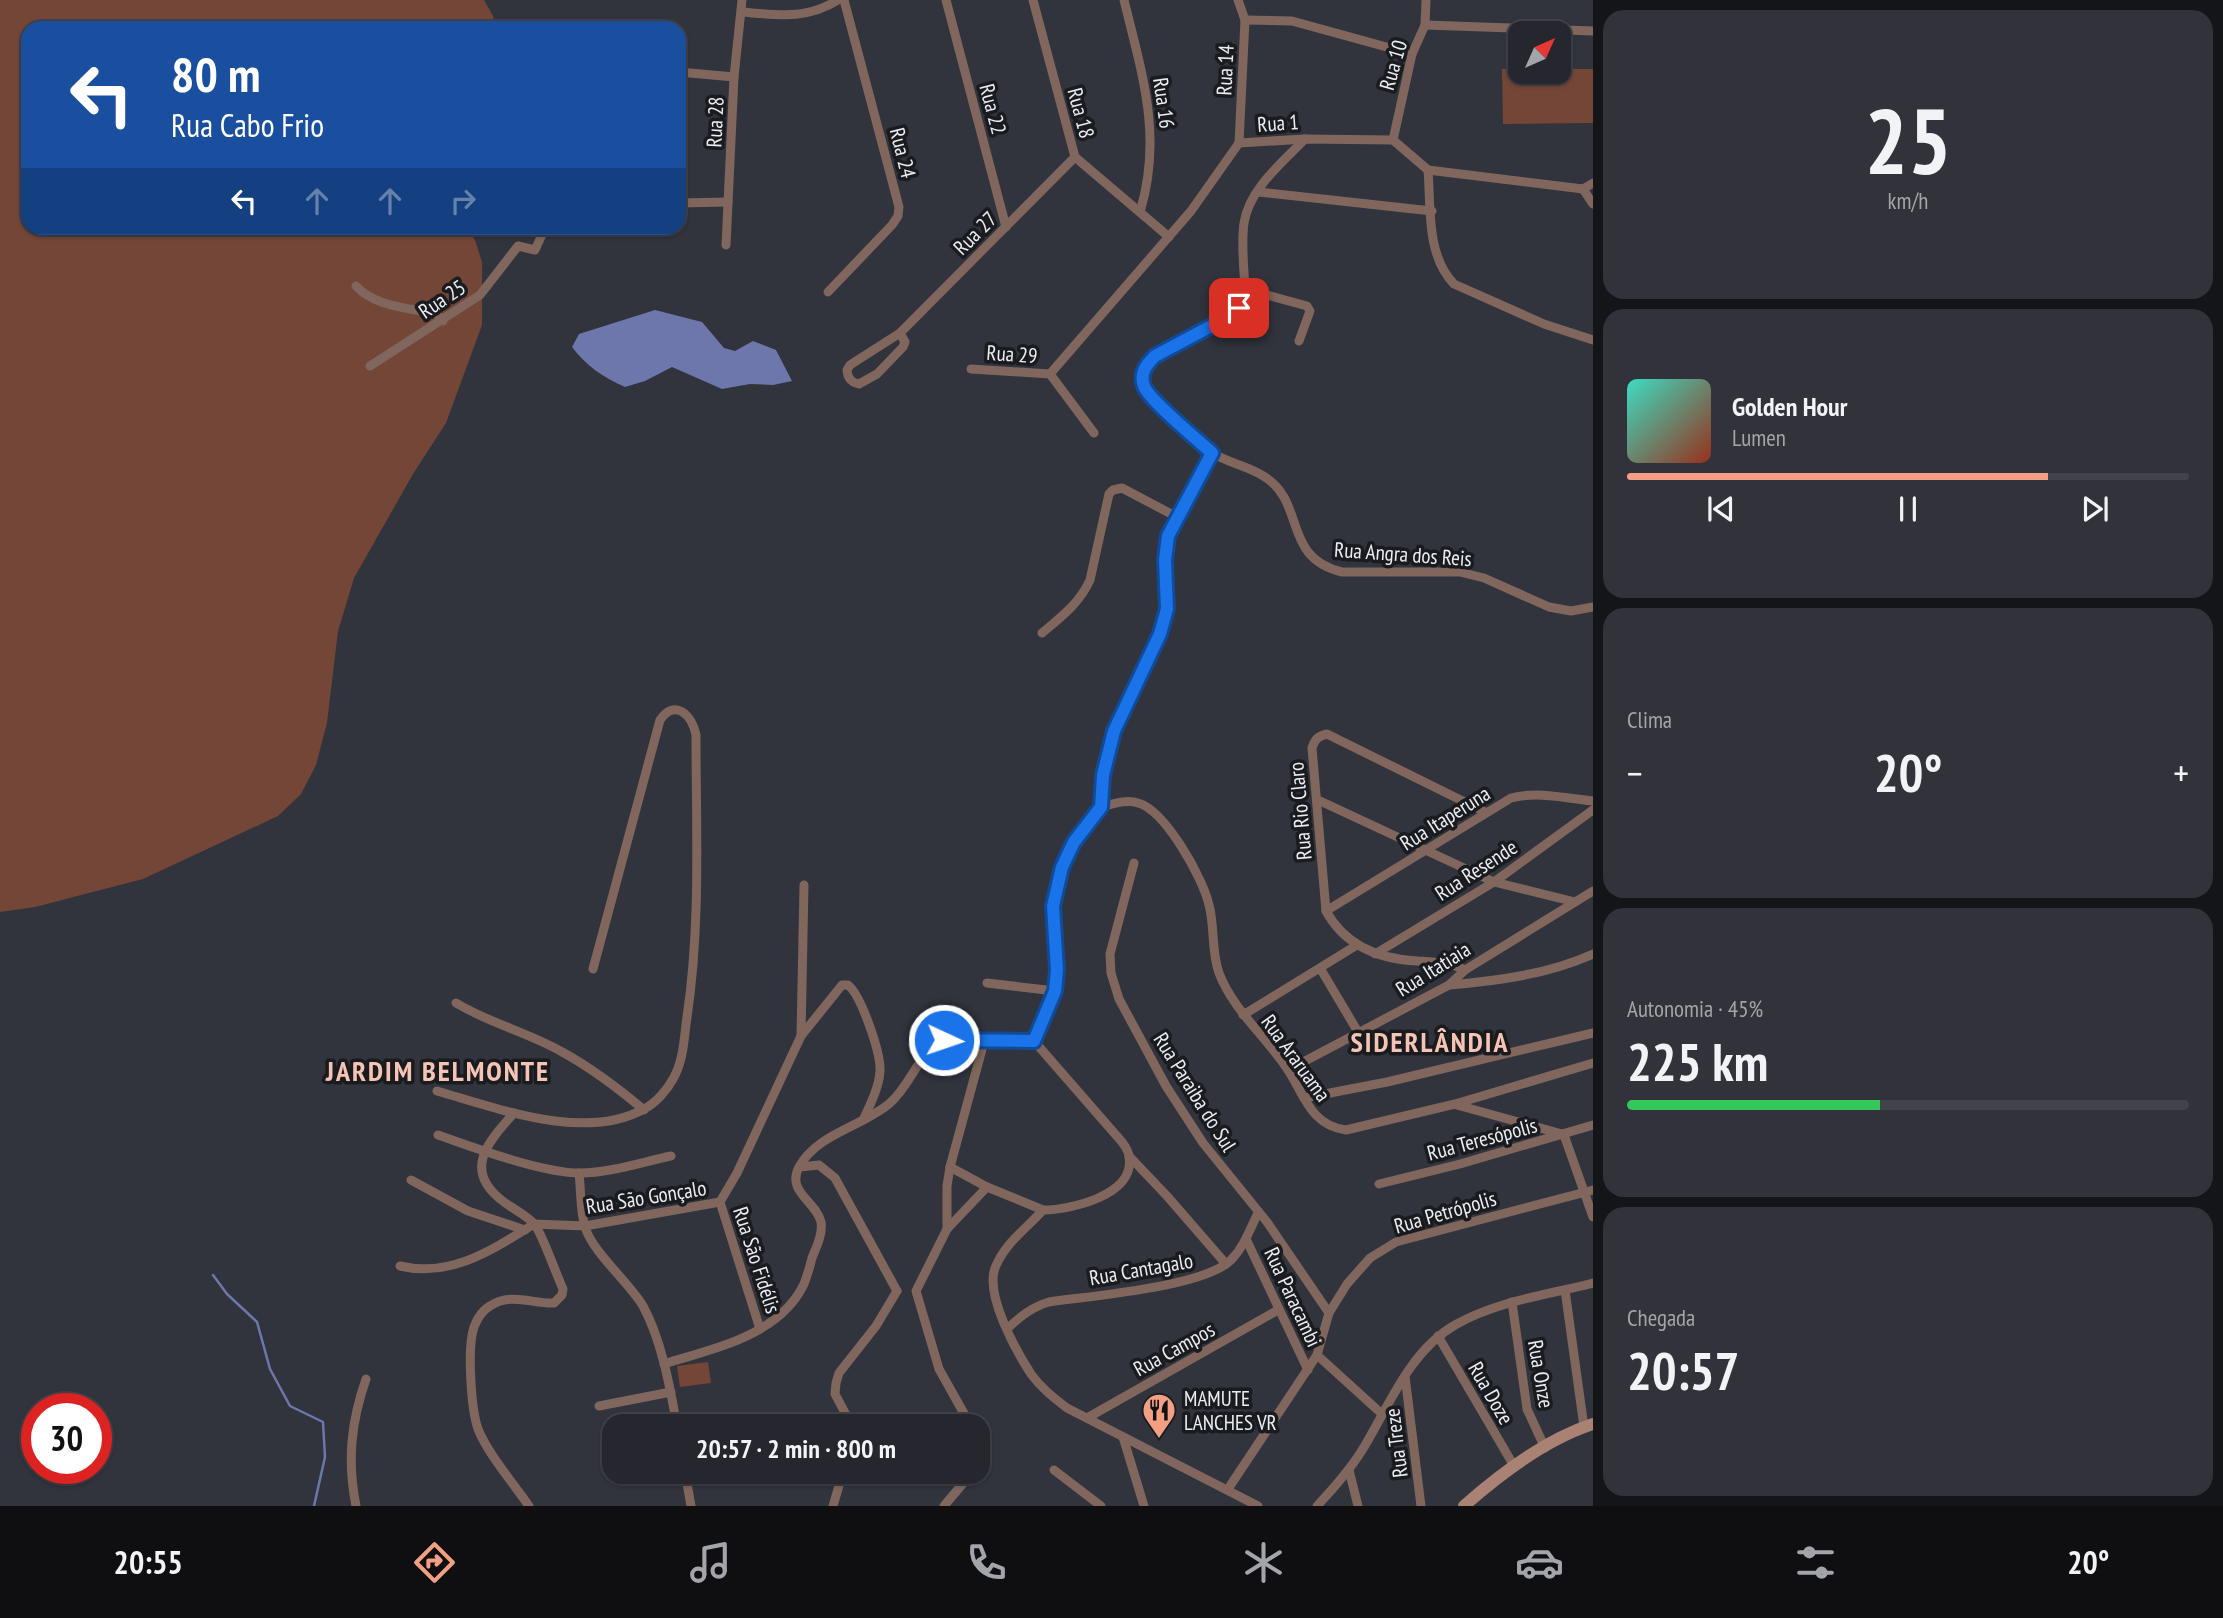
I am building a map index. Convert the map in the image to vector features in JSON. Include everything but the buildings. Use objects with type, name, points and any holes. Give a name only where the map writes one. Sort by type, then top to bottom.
[{"type":"main road","points":[[1464,1506],[1514,1466],[1589,1425]]},
{"type":"street","name":"Rua 28","points":[[726,246],[734,76],[742,0]]},
{"type":"street","points":[[742,12],[807,14],[821,10],[838,0]]},
{"type":"street","name":"Rua 24","points":[[828,292],[892,225],[898,216],[899,207],[844,0]]},
{"type":"street","name":"Rua 22","points":[[946,0],[1006,227]]},
{"type":"street","name":"Rua 18","points":[[1033,0],[1075,157],[1169,237]]},
{"type":"street","name":"Rua 16","points":[[1124,0],[1149,100],[1151,122],[1152,146],[1147,188],[1140,212]]},
{"type":"street","name":"Rua 14","points":[[1238,0],[1245,20],[1239,143]]},
{"type":"street","name":"Rua 10","points":[[1393,140],[1412,54],[1425,24],[1426,0]]},
{"type":"street","points":[[1245,20],[1292,21],[1412,54]]},
{"type":"street","points":[[1425,24],[1593,31]]},
{"type":"street","points":[[686,73],[734,76]]},
{"type":"street","points":[[1299,341],[1310,311],[1307,306],[1245,289],[1244,222],[1249,206],[1258,192],[1305,139]]},
{"type":"street","name":"Rua 1","points":[[1050,374],[1191,211],[1239,143],[1305,139],[1393,140]]},
{"type":"street","points":[[1393,140],[1428,170],[1583,189],[1593,183]]},
{"type":"street","name":"Rua 27","points":[[900,333],[1075,157]]},
{"type":"street","points":[[1428,170],[1434,243],[1439,264],[1454,284],[1544,324],[1593,340]]},
{"type":"street","points":[[1583,189],[1593,204]]},
{"type":"street","points":[[1258,192],[1432,211]]},
{"type":"street","points":[[686,203],[728,202]]},
{"type":"street","name":"Rua 25","points":[[370,366],[480,295],[518,246],[536,250],[542,235]]},
{"type":"street","points":[[356,286],[379,302],[437,314],[443,321]]},
{"type":"street","name":"Rua Angra dos Reis","points":[[1245,289],[1244,299],[1230,316],[1155,356],[1147,363],[1142,374],[1143,386],[1152,398],[1212,453],[1271,480],[1284,496],[1303,544],[1313,560],[1325,568],[1342,572],[1460,572],[1484,578],[1549,607],[1570,611],[1593,607]]},
{"type":"street","points":[[900,333],[905,342],[903,347],[877,374],[859,384],[848,377],[846,370],[850,365],[900,333]]},
{"type":"street","name":"Rua 29","points":[[971,369],[1050,374]]},
{"type":"street","points":[[1050,374],[1094,433]]},
{"type":"street","points":[[1034,1041],[1055,991],[1057,970],[1053,906],[1062,867],[1074,842],[1101,807],[1103,775],[1114,731],[1160,634],[1167,609],[1165,560],[1168,536],[1212,453]]},
{"type":"street","points":[[1042,633],[1075,605],[1084,593],[1090,580],[1109,494],[1113,490],[1122,488],[1177,517]]},
{"type":"street","points":[[437,1091],[514,1113],[592,1124],[644,1110],[658,1099],[674,1078],[682,1054],[692,984],[697,909],[695,735],[693,724],[680,710],[673,709],[665,713],[660,720],[593,969]]},
{"type":"street","name":"Rua Rio Claro","points":[[1326,911],[1312,748],[1320,736],[1327,734],[1485,812]]},
{"type":"street","name":"Rua Itaperuna","points":[[1326,911],[1511,798],[1523,794],[1593,801]]},
{"type":"street","points":[[1318,800],[1494,882],[1576,902]]},
{"type":"street","name":"Rua Araruama","points":[[1101,807],[1127,801],[1139,803],[1152,810],[1189,856],[1209,902],[1213,922],[1213,949],[1219,973],[1243,1015],[1288,1070],[1319,1119],[1332,1128],[1346,1130],[1455,1104],[1593,1063]]},
{"type":"street","name":"Rua Resende","points":[[1374,954],[1494,882],[1593,810]]},
{"type":"street","name":"Rua Paraiba do Sul","points":[[1135,863],[1110,954],[1111,973],[1119,999],[1166,1086],[1196,1132],[1329,1313]]},
{"type":"street","points":[[801,1036],[804,885]]},
{"type":"street","name":"Rua Itatiaia","points":[[1288,1070],[1449,985],[1465,970],[1593,891]]},
{"type":"street","points":[[1326,911],[1332,923],[1357,945],[1374,954],[1412,961],[1449,963],[1465,970]]},
{"type":"street","points":[[1243,1015],[1357,945]]},
{"type":"street","points":[[1449,985],[1491,981],[1577,961],[1593,954]]},
{"type":"street","points":[[1320,968],[1358,1032]]},
{"type":"street","points":[[987,983],[1055,991]]},
{"type":"street","points":[[720,1202],[737,1173],[801,1036],[838,988],[848,985],[853,989],[876,1046],[880,1070],[876,1091],[864,1118]]},
{"type":"street","points":[[456,1003],[479,1017],[564,1052],[611,1083],[644,1110]]},
{"type":"street","points":[[1304,1097],[1387,1082],[1593,1033]]},
{"type":"street","points":[[664,1364],[744,1338],[760,1329],[794,1300],[804,1283],[822,1224],[818,1214],[798,1190],[796,1175],[800,1167],[819,1144],[887,1106],[903,1091],[932,1044],[944,1040],[1034,1041]]},
{"type":"street","points":[[1034,1041],[1122,1142],[1129,1156],[1226,1264]]},
{"type":"street","points":[[947,1229],[950,1167],[984,1042]]},
{"type":"street","points":[[1455,1104],[1564,1135],[1593,1217]]},
{"type":"street","points":[[514,1113],[484,1150],[481,1163],[483,1177],[500,1199],[534,1224],[563,1289],[562,1295],[554,1303],[519,1298],[504,1300],[481,1315],[474,1328],[471,1347],[472,1406],[479,1430],[529,1506]]},
{"type":"street","name":"Rua Teresópolis","points":[[1379,1184],[1593,1125]]},
{"type":"street","points":[[438,1135],[548,1168],[579,1173],[671,1156]]},
{"type":"street","points":[[950,1167],[987,1188],[1043,1210],[1059,1210],[1082,1204],[1114,1190],[1124,1181],[1129,1170],[1129,1156]]},
{"type":"street","points":[[800,1167],[819,1165],[835,1178],[897,1291]]},
{"type":"street","points":[[579,1173],[585,1226],[591,1239],[645,1309],[664,1364],[675,1414]]},
{"type":"street","points":[[411,1180],[468,1211],[525,1230]]},
{"type":"street","points":[[964,1414],[939,1369],[916,1291],[947,1229],[987,1188]]},
{"type":"street","name":"Rua Petrópolis","points":[[1228,1489],[1317,1355],[1329,1313],[1347,1284],[1370,1258],[1396,1242],[1593,1190]]},
{"type":"street","name":"Rua São Gonçalo","points":[[534,1224],[585,1226],[720,1202]]},
{"type":"street","name":"Rua São Fidélis","points":[[720,1202],[760,1329]]},
{"type":"street","points":[[1043,1210],[1000,1255],[992,1287],[997,1308],[1031,1374],[1047,1393],[1066,1408],[1258,1506]]},
{"type":"street","name":"Rua Cantagalo","points":[[1008,1328],[1037,1306],[1181,1282],[1210,1274],[1226,1264],[1247,1239],[1258,1213]]},
{"type":"street","points":[[400,1266],[417,1270],[461,1264],[482,1255],[534,1224]]},
{"type":"street","name":"Rua Paracambi","points":[[1247,1239],[1308,1370]]},
{"type":"street","points":[[1317,1506],[1349,1470],[1405,1376],[1438,1336],[1479,1313],[1512,1302],[1593,1283]]},
{"type":"street","points":[[1565,1290],[1589,1425]]},
{"type":"street","points":[[897,1291],[916,1291]]},
{"type":"street","points":[[846,1414],[835,1394],[839,1373],[876,1326],[897,1291]]},
{"type":"street","name":"Rua Onze","points":[[1512,1302],[1527,1409],[1545,1448]]},
{"type":"street","name":"Rua Campos","points":[[1087,1418],[1278,1310]]},
{"type":"street","name":"Rua Doze","points":[[1438,1336],[1514,1466]]},
{"type":"street","name":"Rua Paracambi","points":[[1317,1355],[1382,1414]]},
{"type":"street","name":"Rua Treze","points":[[1405,1376],[1421,1506]]},
{"type":"street","points":[[356,1506],[350,1477],[351,1441],[357,1405],[366,1378]]},
{"type":"street","points":[[599,1406],[671,1392]]},
{"type":"street","points":[[1124,1437],[1144,1506]]},
{"type":"street","points":[[1054,1470],[1101,1506]]},
{"type":"street","points":[[1349,1470],[1358,1506]]},
{"type":"street","points":[[687,1484],[691,1506]]},
{"type":"street","points":[[833,1506],[839,1484]]},
{"type":"street","points":[[944,1506],[962,1484]]},
{"type":"shaded area","points":[[0,0],[484,0],[494,21],[21,21],[21,235],[471,235],[482,262],[482,325],[446,423],[413,474],[354,578],[338,631],[327,723],[316,765],[301,794],[278,816],[143,879],[35,907],[0,912]]},
{"type":"shaded area","points":[[1502,69],[1508,69],[1508,84],[1572,84],[1572,69],[1593,69],[1593,123],[1503,124]]},
{"type":"shaded area","points":[[708,1362],[711,1383],[680,1387],[677,1366]]},
{"type":"water","points":[[655,310],[702,322],[724,348],[735,351],[753,341],[776,350],[792,381],[722,389],[672,367],[645,381],[625,387],[596,370],[572,347],[579,334]]},
{"type":"waterway","points":[[213,1275],[227,1294],[257,1322],[270,1369],[290,1406],[323,1422],[325,1457],[314,1506]]},
{"type":"place","name":"MAMUTE LANCHES VR","points":[[1159,1440]]},
{"type":"district","name":"SIDERLÂNDIA","points":[[1430,1041]]},
{"type":"district","name":"JARDIM BELMONTE","points":[[438,1070]]},
{"type":"route","points":[[944,1040],[1034,1041],[1049,1007],[1055,991],[1057,970],[1053,906],[1062,867],[1074,842],[1101,807],[1103,775],[1114,731],[1160,634],[1167,609],[1165,560],[1168,536],[1212,453],[1152,398],[1143,386],[1142,374],[1147,363],[1155,356],[1230,316],[1239,308]]}]
